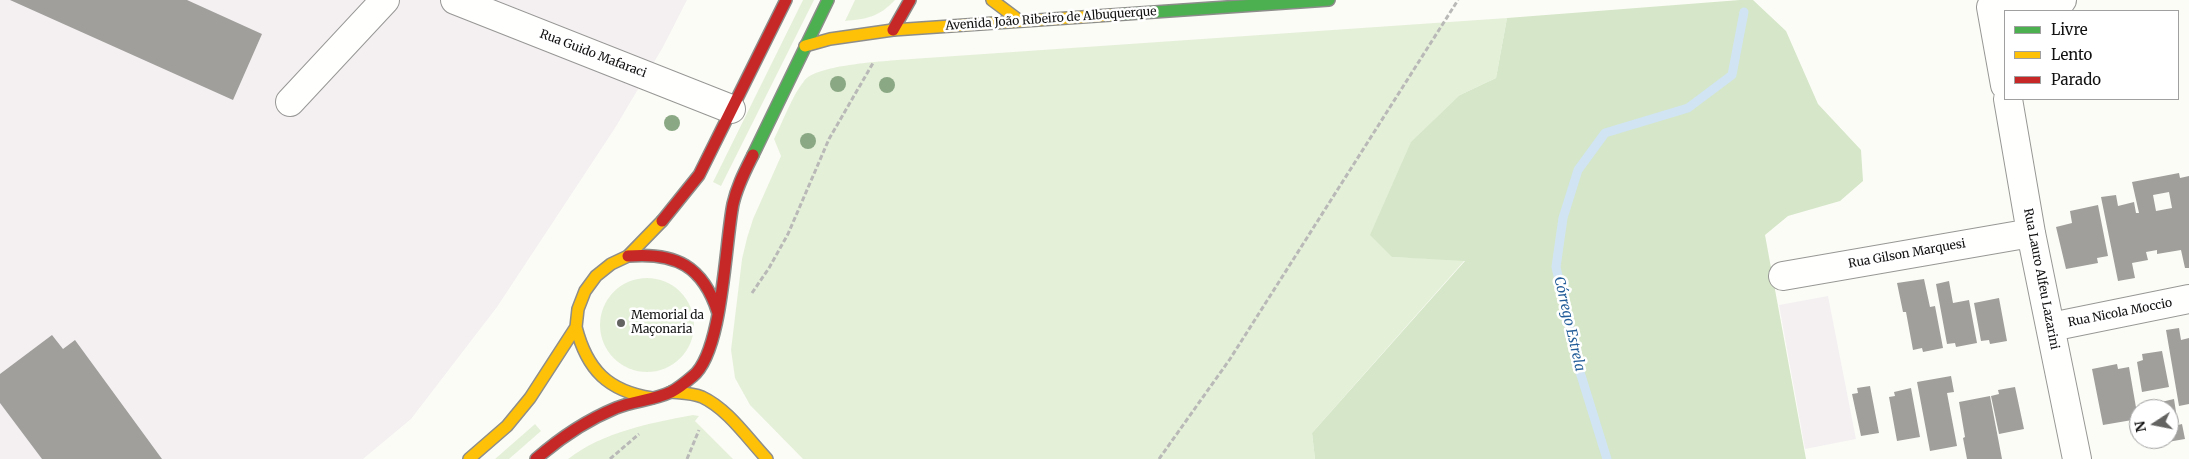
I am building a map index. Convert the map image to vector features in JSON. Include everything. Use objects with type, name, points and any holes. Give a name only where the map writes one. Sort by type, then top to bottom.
[{"type":"main road","points":[[655,398],[640,397],[622,392],[602,378],[584,355],[576,327],[578,309],[585,291],[596,276],[611,264],[628,256],[671,211],[699,175],[786,0]]},
{"type":"main road","points":[[536,459],[556,442],[586,423],[617,408],[671,392],[695,375],[704,363],[718,314],[733,204],[738,186],[828,0]]},
{"type":"main road","points":[[893,30],[910,0]]},
{"type":"main road","points":[[992,0],[1020,21]]},
{"type":"main road","name":"Avenida João Ribeiro de Albuquerque","points":[[805,46],[830,38],[893,30],[1328,0]]},
{"type":"main road","points":[[628,256],[658,254],[682,262],[693,269],[710,289],[718,314]]},
{"type":"main road","points":[[469,459],[507,426],[517,414],[576,327]]},
{"type":"main road","points":[[709,349],[711,372]]},
{"type":"main road","points":[[712,389],[717,407]]},
{"type":"main road","points":[[671,392],[704,398],[717,407],[767,459]]},
{"type":"street","points":[[290,102],[385,0]]},
{"type":"street","name":"Rua Guido Mafaraci","points":[[455,0],[731,109]]},
{"type":"street","points":[[2004,79],[1992,7],[2062,0]]},
{"type":"street","name":"Rua Lauro Alfeu Lazarini","points":[[2008,100],[2031,233],[2077,459]]},
{"type":"street","name":"Rua Gilson Marquesi","points":[[1783,276],[2031,233]]},
{"type":"street","name":"Rua Nicola Moccio","points":[[2051,327],[2189,299]]},
{"type":"path","points":[[1159,459],[1230,359],[1458,0]]},
{"type":"path","points":[[749,298],[788,234],[829,138],[893,30]]},
{"type":"shaded area","points":[[0,0],[687,0],[663,47],[615,128],[497,307],[411,419],[363,459],[0,459]]},
{"type":"shaded area","points":[[1828,296],[1856,439],[1805,449],[1779,305]]},
{"type":"green space","points":[[803,0],[814,0],[721,186],[713,182]]},
{"type":"green space","points":[[855,0],[895,0],[878,14],[845,21]]},
{"type":"green space","points":[[1753,0],[1786,31],[1818,104],[1861,150],[1863,181],[1840,201],[1788,216],[1765,235],[1806,459],[1315,459],[1312,433],[1465,261],[1392,257],[1370,235],[1411,142],[1460,95],[1496,78],[1507,18]]},
{"type":"green space","points":[[1507,18],[1496,78],[1460,95],[1392,257],[1465,260],[1312,433],[1315,459],[803,459],[750,405],[735,378],[731,350],[742,259],[747,238],[753,219],[781,156],[774,139],[796,94],[804,81],[811,75],[837,67],[887,61]]},
{"type":"green space","points":[[647,278],[665,282],[680,292],[690,307],[694,325],[690,343],[680,358],[665,368],[647,372],[629,368],[614,358],[604,343],[600,325],[604,307],[614,292],[629,282]]},
{"type":"green space","points":[[693,415],[699,416],[695,421],[733,459],[568,459],[596,442],[612,435],[660,421]]},
{"type":"green space","points":[[535,424],[541,431],[509,459],[495,459]]},
{"type":"building","points":[[10,0],[187,0],[262,34],[233,100]]},
{"type":"building","points":[[2179,173],[2180,178],[2189,176],[2189,268],[2185,268],[2181,250],[2157,254],[2157,250],[2146,252],[2148,260],[2132,263],[2135,278],[2118,281],[2101,197],[2116,195],[2118,206],[2134,202],[2136,213],[2139,213],[2132,182]],"holes":[[[2169,192],[2172,208],[2156,211],[2153,195]]]},
{"type":"building","points":[[2098,205],[2108,256],[2097,258],[2098,263],[2066,269],[2056,227],[2072,223],[2070,211]]},
{"type":"building","points":[[1924,279],[1930,307],[1935,306],[1943,348],[1923,352],[1922,348],[1913,350],[1906,312],[1903,312],[1897,283]]},
{"type":"building","points":[[1949,281],[1953,303],[1969,300],[1977,343],[1956,347],[1955,343],[1947,344],[1936,284]]},
{"type":"building","points":[[1999,298],[2007,341],[1990,344],[1989,340],[1981,341],[1974,303]]},
{"type":"building","points":[[2179,328],[2181,340],[2189,338],[2189,404],[2179,406],[2166,330]]},
{"type":"building","points":[[52,335],[63,349],[75,340],[162,459],[42,459],[0,403],[0,374]]},
{"type":"building","points":[[2162,351],[2169,387],[2142,392],[2137,362],[2143,360],[2142,354]]},
{"type":"building","points":[[2117,364],[2118,369],[2129,367],[2135,399],[2129,399],[2129,421],[2103,425],[2092,369]]},
{"type":"building","points":[[1951,376],[1954,392],[1947,393],[1957,446],[1930,451],[1917,382]]},
{"type":"building","points":[[1870,386],[1879,433],[1861,436],[1852,394],[1858,393],[1857,388]]},
{"type":"building","points":[[2015,387],[2024,429],[1999,434],[1991,396],[1999,394],[1998,390]]},
{"type":"building","points":[[1911,388],[1920,437],[1897,441],[1889,397],[1895,396],[1894,392]]},
{"type":"building","points":[[1990,396],[2002,459],[1967,459],[1959,402]]},
{"type":"building","points":[[2182,424],[2185,439],[2179,440],[2179,425]]},
{"type":"waterway","name":"Córrego Estrela","points":[[1607,459],[1580,372],[1556,267],[1563,218],[1578,170],[1605,133],[1688,108],[1732,75],[1744,12]]},
{"type":"traffic: fast","points":[[753,155],[828,0]]},
{"type":"traffic: fast","points":[[1111,15],[1329,0]]},
{"type":"traffic: slow","points":[[992,0],[1020,21]]},
{"type":"traffic: slow","points":[[805,46],[830,39],[893,30],[1111,15]]},
{"type":"traffic: slow","points":[[469,459],[507,426],[530,398],[576,327],[578,309],[585,291],[596,276],[611,264],[628,256],[662,221]]},
{"type":"traffic: slow","points":[[576,327],[586,355],[593,367],[602,376],[623,390],[652,398]]},
{"type":"traffic: slow","points":[[671,392],[686,393],[702,397],[711,402],[737,425],[767,459]]},
{"type":"traffic: jam","points":[[662,221],[699,175],[786,0]]},
{"type":"traffic: jam","points":[[893,30],[910,0]]},
{"type":"traffic: jam","points":[[536,459],[574,430],[595,418],[623,406],[658,397],[674,390],[693,376],[703,363],[711,344],[717,321],[733,204],[739,185],[753,155]]},
{"type":"traffic: jam","points":[[628,256],[645,255],[660,257],[685,265],[696,273],[704,284],[712,297],[718,313]]},
{"type":"place","name":"Memorial da Maçonaria","points":[[621,323]]}]
